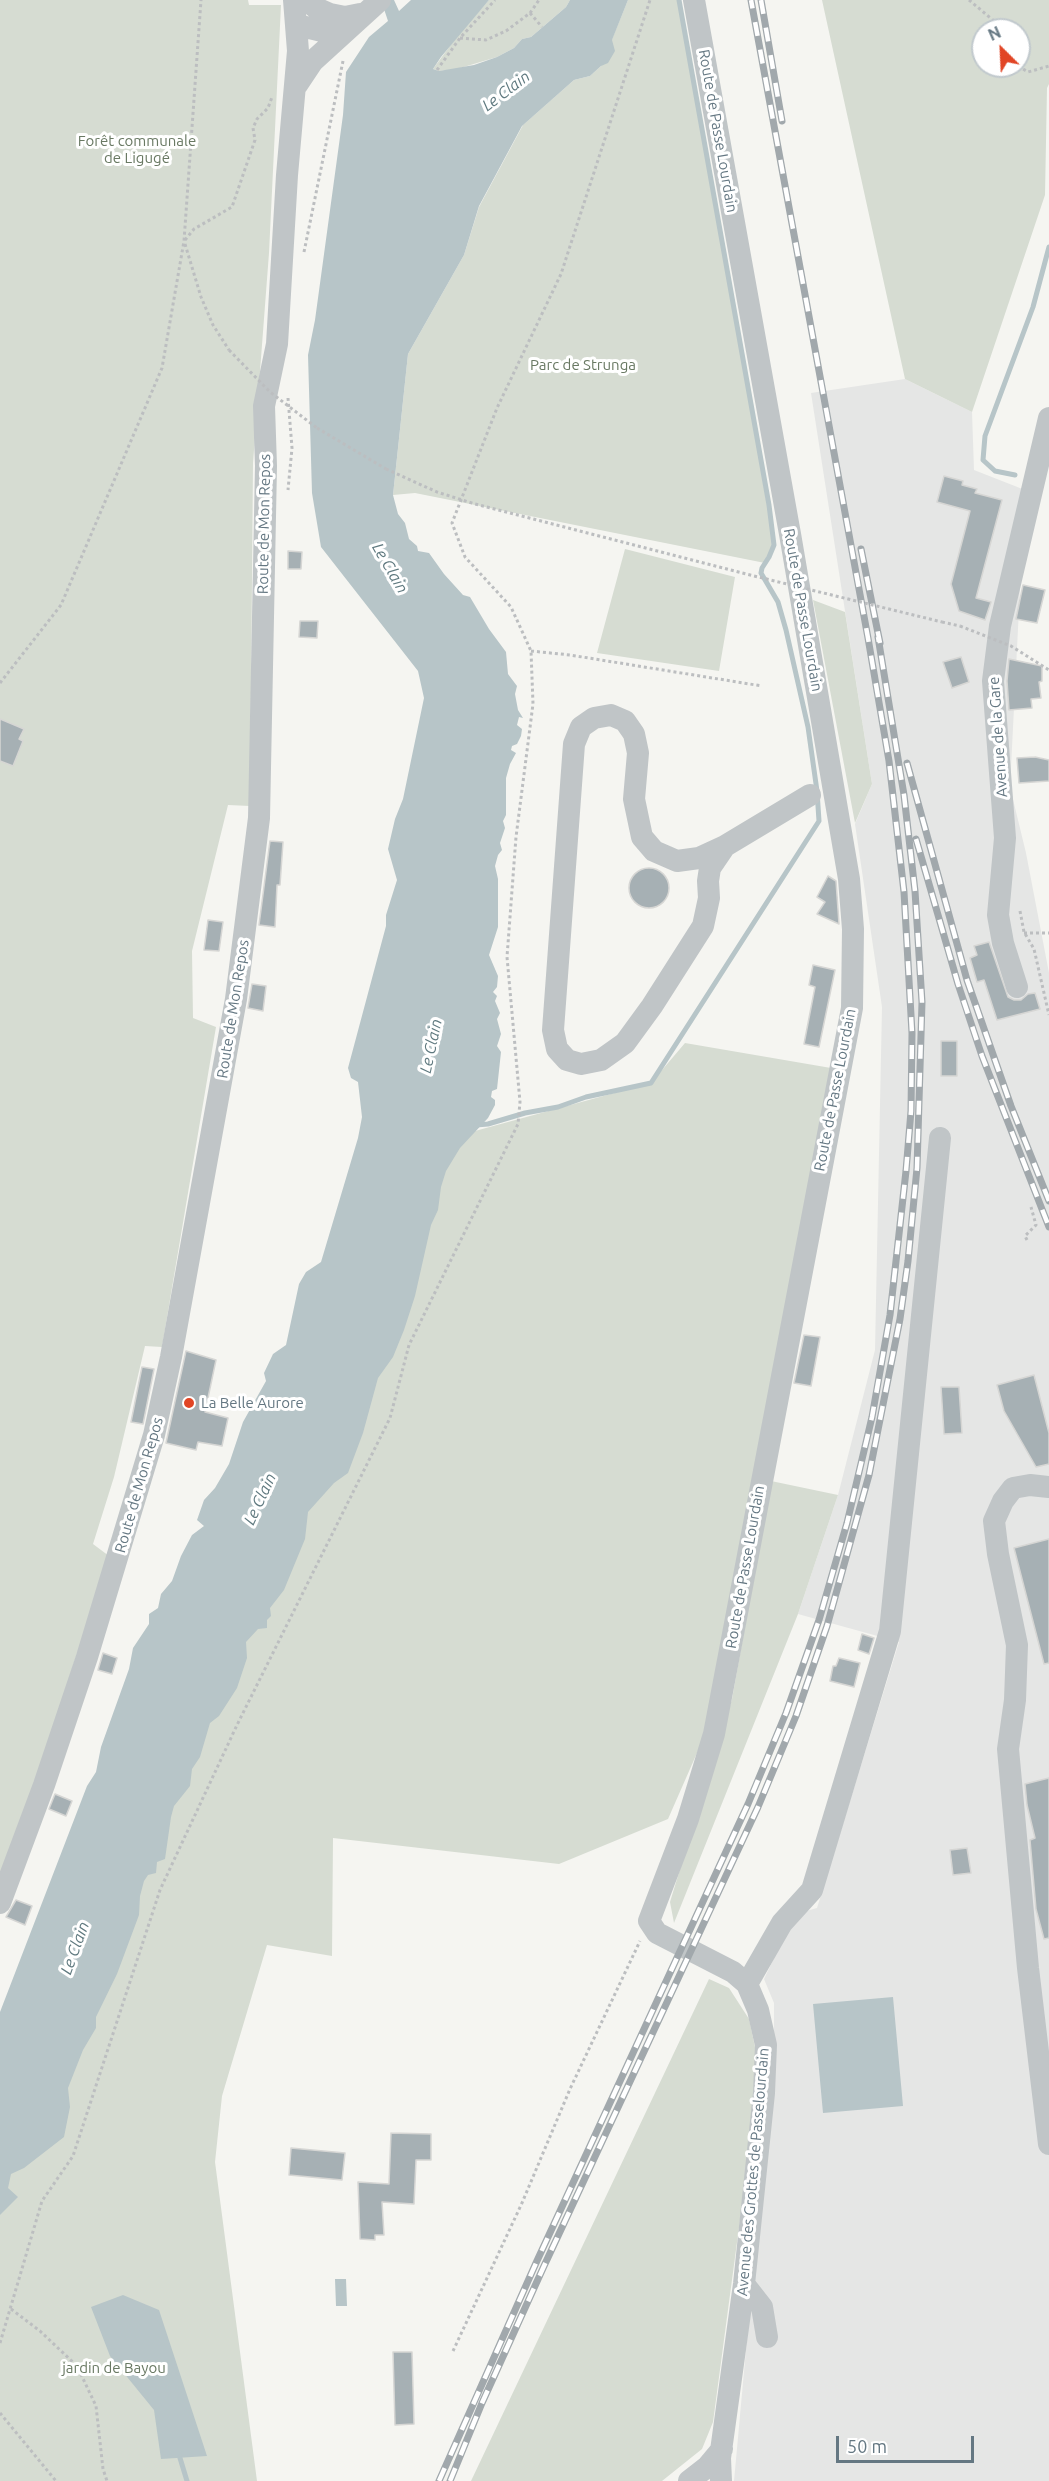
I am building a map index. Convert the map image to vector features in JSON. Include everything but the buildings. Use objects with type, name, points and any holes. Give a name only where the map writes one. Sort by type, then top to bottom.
[{"type":"street","name":"Route de Mon Repos","points":[[0,1903],[45,1785],[154,1435],[171,1357],[236,999],[258,818],[266,466],[264,406],[278,344],[287,175],[286,87],[297,25],[294,0]]},
{"type":"street","points":[[307,0],[316,8],[345,17],[372,7]]},
{"type":"street","name":"Route de Passe Lourdain","points":[[649,1921],[688,1819],[714,1734],[852,1008],[853,928],[849,879],[755,334],[694,0]]},
{"type":"street","points":[[297,25],[322,31],[334,30],[347,25],[372,7]]},
{"type":"street","points":[[286,87],[372,7]]},
{"type":"street","name":"Avenue de la Gare","points":[[1017,987],[1002,943],[998,915],[1005,838],[993,681],[996,641],[1049,418]]},
{"type":"street","points":[[725,846],[710,868],[709,898],[703,926],[652,1006],[625,1043],[601,1060],[581,1064],[567,1060],[557,1050],[553,1030],[574,744],[581,727],[594,718],[611,715],[625,721],[634,734],[638,753],[634,799],[642,837],[654,851],[677,861],[699,858],[725,846],[810,795]]},
{"type":"street","points":[[649,1921],[657,1933],[734,1972],[747,1984],[782,1923],[812,1890],[890,1631],[940,1138]]},
{"type":"street","points":[[1049,1487],[1030,1485],[1013,1488],[994,1521],[998,1554],[1017,1646],[1015,1700],[1008,1749],[1028,1968],[1049,2144]]},
{"type":"street","name":"Avenue des Grottes de Passelourdain","points":[[721,2481],[722,2449],[744,2284],[764,2093],[766,2045],[758,2010],[747,1984]]},
{"type":"street","points":[[744,2284],[762,2307],[767,2337]]},
{"type":"street","points":[[689,2481],[707,2467],[722,2449]]},
{"type":"path","points":[[0,683],[61,605],[162,368],[184,241],[201,0]]},
{"type":"path","points":[[437,70],[460,38],[495,0]]},
{"type":"path","points":[[460,38],[486,40],[506,31],[530,13],[539,0]]},
{"type":"path","points":[[0,2343],[42,2201],[72,2156],[160,1890],[237,1725],[390,1418],[409,1345],[518,1124],[520,1102],[507,957],[516,837],[532,704],[531,651],[511,607],[465,557],[452,523],[496,408],[561,274],[650,0]]},
{"type":"path","points":[[969,0],[990,18]]},
{"type":"path","points":[[530,13],[542,27]]},
{"type":"path","points":[[302,262],[346,52]]},
{"type":"path","points":[[1031,71],[1049,66]]},
{"type":"path","points":[[184,241],[194,229],[232,207],[255,140],[253,128],[257,119],[286,87]]},
{"type":"path","points":[[184,241],[201,297],[213,325],[229,350],[270,392],[317,428],[359,455],[437,492],[735,572],[960,626],[1011,646],[1049,669]]},
{"type":"path","points":[[287,491],[292,448],[288,397]]},
{"type":"path","points":[[531,651],[570,655],[762,686]]},
{"type":"path","points":[[1049,933],[1024,933],[1034,949],[1049,1015]]},
{"type":"path","points":[[1028,1240],[1026,1236],[1036,1225],[1030,1207]]},
{"type":"path","points":[[453,2351],[522,2202],[570,2089],[649,1921]]},
{"type":"path","points":[[10,2309],[40,2331],[77,2366],[96,2406],[103,2469],[107,2481]]},
{"type":"path","points":[[0,2413],[56,2481]]},
{"type":"shaded area","points":[[905,379],[972,412],[974,470],[1025,490],[1010,787],[1026,853],[1049,973],[1049,2481],[734,2481],[774,2044],[774,2003],[764,1979],[795,1914],[817,1908],[899,1642],[798,1614],[838,1495],[875,1350],[882,1007],[855,824],[872,784],[811,393]]},
{"type":"green space","name":"Forêt communale de Ligugé","points":[[0,0],[248,0],[249,5],[281,5],[269,253],[253,463],[250,806],[228,805],[192,951],[193,1018],[216,1027],[162,1347],[145,1346],[114,1477],[93,1544],[109,1556],[29,1800],[0,1874]]},
{"type":"green space","points":[[489,0],[570,0],[566,7],[531,37],[522,39],[514,48],[497,57],[457,69],[439,71],[433,69],[461,31]]},
{"type":"green space","name":"Parc de Strunga","points":[[628,0],[679,0],[774,545],[765,563],[415,493],[393,495],[408,354],[464,255],[479,207],[523,125],[574,80],[590,76],[601,66]]},
{"type":"green space","points":[[822,0],[1049,0],[1045,195],[972,412],[905,379]]},
{"type":"green space","points":[[625,549],[735,577],[719,671],[597,653]]},
{"type":"green space","points":[[813,600],[845,612],[872,784],[855,823]]},
{"type":"green space","name":"jardin de Bayou","points":[[685,1043],[831,1068],[704,1737],[668,1819],[559,1864],[333,1838],[332,1956],[267,1945],[222,2096],[215,2162],[257,2481],[0,2481],[0,2187],[420,1144],[651,1083]]},
{"type":"green space","points":[[771,1481],[838,1495],[798,1614],[674,1923],[670,1902],[732,1699]]},
{"type":"green space","points":[[709,1979],[729,1988],[749,2019],[760,2070],[713,2422],[702,2449],[662,2481],[471,2481]]},
{"type":"water","name":"Le Clain","points":[[381,0],[394,0],[399,11],[411,0],[489,0],[441,57],[433,69],[439,71],[474,65],[514,48],[522,39],[531,37],[566,7],[570,0],[628,0],[612,40],[615,51],[608,63],[590,76],[574,80],[522,126],[479,206],[464,255],[408,354],[393,495],[398,514],[405,523],[409,539],[417,546],[418,551],[429,553],[463,595],[470,597],[506,652],[508,674],[517,686],[515,694],[518,710],[523,718],[519,717],[517,725],[522,729],[521,736],[511,750],[516,753],[506,778],[506,815],[503,821],[505,828],[500,843],[502,850],[495,866],[498,879],[498,927],[489,955],[498,976],[497,987],[493,992],[497,996],[495,1001],[500,1013],[497,1019],[501,1034],[497,1046],[501,1052],[497,1089],[492,1091],[491,1097],[495,1100],[495,1105],[488,1118],[460,1148],[446,1171],[438,1210],[431,1225],[415,1296],[404,1330],[393,1357],[378,1378],[363,1433],[348,1473],[334,1483],[308,1512],[305,1539],[284,1590],[270,1608],[271,1616],[267,1620],[267,1628],[258,1629],[246,1642],[247,1658],[237,1688],[219,1716],[210,1723],[200,1757],[192,1769],[190,1786],[174,1806],[165,1859],[157,1862],[156,1873],[148,1875],[144,1881],[139,1915],[117,1974],[96,2017],[96,2028],[83,2050],[68,2088],[70,2107],[64,2137],[24,2168],[11,2174],[8,2188],[18,2197],[0,2215],[0,2012],[87,1786],[96,1772],[101,1747],[129,1669],[133,1648],[149,1624],[149,1614],[158,1608],[161,1594],[172,1581],[192,1535],[204,1526],[197,1520],[204,1500],[215,1488],[229,1464],[243,1422],[266,1381],[264,1373],[273,1354],[286,1345],[299,1284],[306,1272],[321,1262],[358,1138],[362,1117],[358,1082],[351,1078],[348,1068],[386,926],[386,915],[397,880],[388,849],[395,819],[403,799],[424,698],[418,671],[321,547],[312,493],[308,355],[315,320],[343,115],[346,72],[369,37],[388,21]]},
{"type":"water","points":[[893,1997],[903,2106],[823,2113],[813,2004]]},
{"type":"water","points":[[335,2279],[346,2279],[347,2306],[336,2306]]},
{"type":"water","points":[[123,2295],[159,2310],[207,2456],[161,2459],[154,2410],[110,2356],[91,2307]]},
{"type":"waterway","points":[[476,1125],[488,1124],[525,1113],[558,1107],[586,1097],[651,1083],[819,821],[808,727],[786,630],[778,602],[761,573],[774,545],[769,505],[679,0]]},
{"type":"waterway","points":[[1015,475],[995,471],[983,460],[985,436],[1033,307],[1049,247]]},
{"type":"waterway","points":[[180,2458],[187,2481]]},
{"type":"railway","points":[[439,2481],[536,2263],[748,1804],[786,1713],[819,1620],[847,1523],[872,1417],[890,1315],[911,1111],[912,1033],[904,892],[889,761],[868,638],[751,0]]},
{"type":"railway","points":[[761,0],[782,121]]},
{"type":"railway","points":[[861,549],[880,643]]},
{"type":"railway","points":[[450,2481],[482,2403],[758,1807],[796,1716],[827,1626],[869,1475],[900,1319],[908,1261],[917,1168],[922,1002],[915,891],[904,795],[878,637]]},
{"type":"railway","points":[[907,763],[967,980],[1011,1106],[1049,1201]]},
{"type":"railway","points":[[916,839],[958,984],[982,1056],[1049,1227]]},
{"type":"place","name":"La Belle Aurore","points":[[189,1403]]}]
